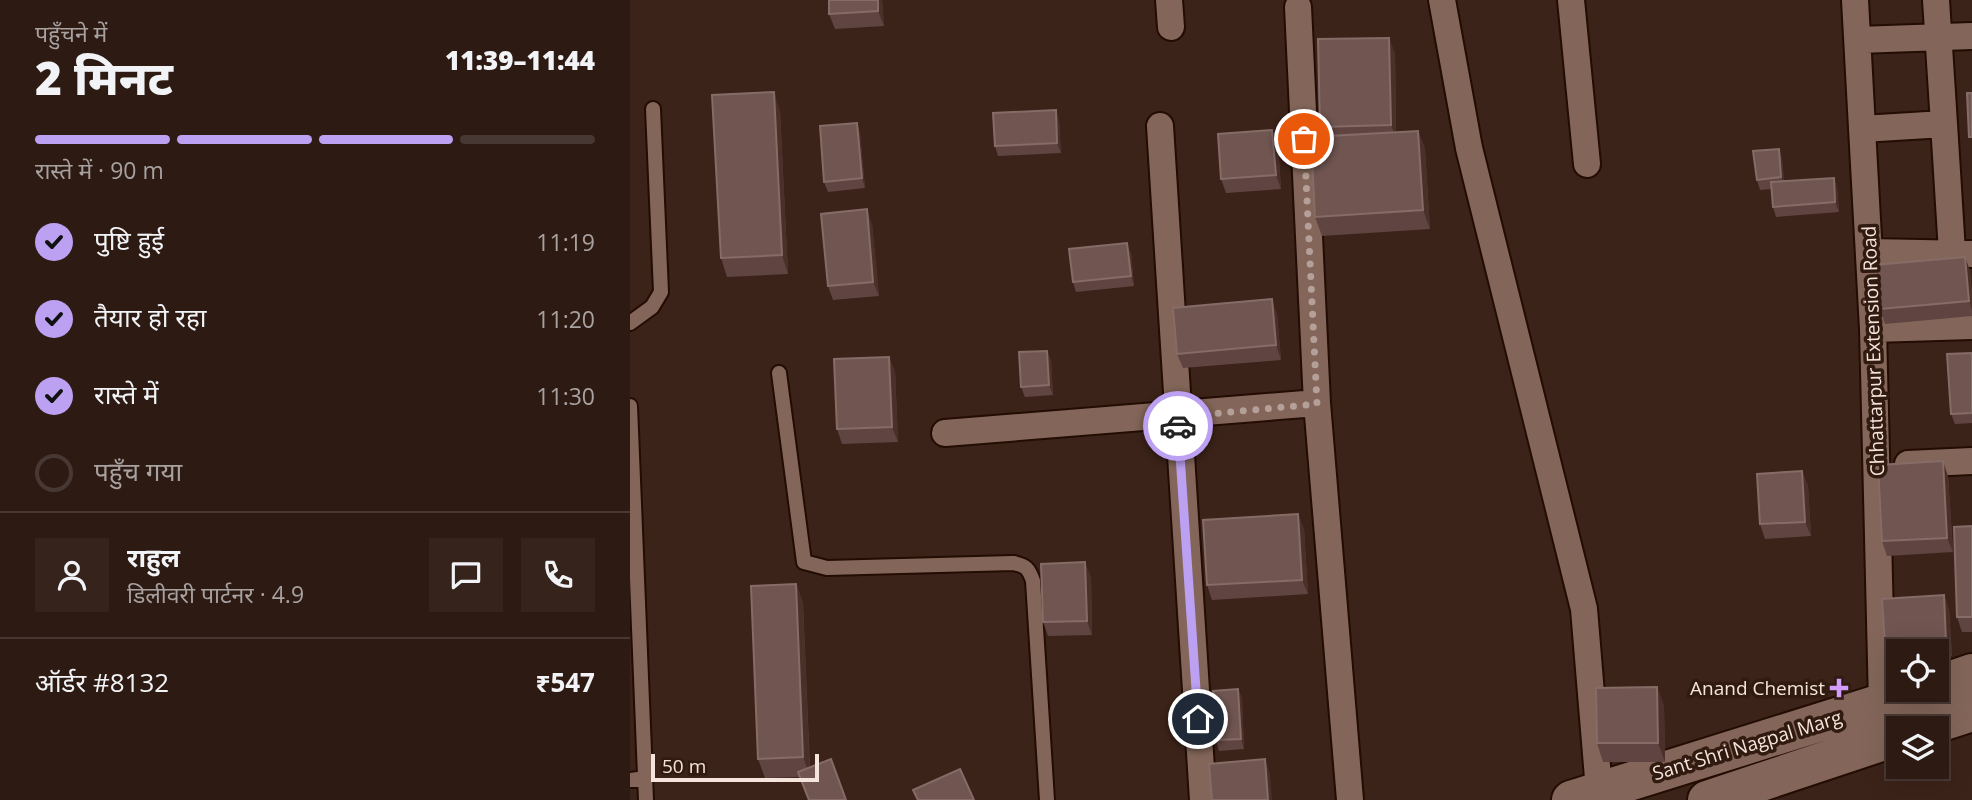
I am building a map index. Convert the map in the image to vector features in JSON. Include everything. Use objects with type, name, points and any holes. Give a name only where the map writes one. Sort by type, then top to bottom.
[{"type":"main road","points":[[1949,681],[1972,673]]},
{"type":"main road","name":"Sant Shri Nagpal Marg","points":[[1894,716],[1910,702]]},
{"type":"main road","points":[[1949,720],[1972,712]]},
{"type":"main road","name":"Sant Shri Nagpal Marg","points":[[1585,795],[1886,721]]},
{"type":"main road","name":"Sant Shri Nagpal Marg","points":[[1707,800],[1886,722]]},
{"type":"street","points":[[1169,0],[1171,27]]},
{"type":"street","points":[[1442,0],[1469,148],[1584,609],[1585,795]]},
{"type":"street","points":[[1571,0],[1587,164]]},
{"type":"street","name":"Chhattarpur Extension Road","points":[[1855,0],[1890,716]]},
{"type":"street","points":[[1869,252],[1962,253],[1944,124],[1936,0]]},
{"type":"street","points":[[1298,7],[1317,404],[1350,800]]},
{"type":"street","points":[[1858,40],[1972,36]]},
{"type":"street","points":[[1862,129],[1944,124]]},
{"type":"street","points":[[1160,126],[1203,800]]},
{"type":"street","points":[[1873,329],[1972,326]]},
{"type":"street","points":[[945,433],[1317,404]]},
{"type":"street","points":[[1878,466],[1972,461]]},
{"type":"lane","points":[[630,323],[652,307],[662,292],[653,109]]},
{"type":"lane","points":[[779,373],[804,562],[827,569],[1013,563],[1023,564],[1029,570],[1033,581],[1047,800]]},
{"type":"lane","points":[[630,406],[646,800]]},
{"type":"lane","points":[[630,780],[645,778]]},
{"type":"building","points":[[829,0],[878,0],[878,11],[829,14]]},
{"type":"building","points":[[1389,38],[1391,125],[1320,127],[1318,39]]},
{"type":"building","points":[[774,92],[782,255],[721,258],[712,95]]},
{"type":"building","points":[[1967,93],[1972,93],[1972,137],[1969,137]]},
{"type":"building","points":[[1056,110],[1057,143],[995,146],[993,113]]},
{"type":"building","points":[[857,123],[862,178],[824,182],[820,126]]},
{"type":"building","points":[[1272,130],[1276,175],[1221,179],[1218,134]]},
{"type":"building","points":[[1418,131],[1423,210],[1315,217],[1311,137]]},
{"type":"building","points":[[1779,149],[1781,177],[1757,180],[1753,151]]},
{"type":"building","points":[[1834,178],[1835,202],[1773,207],[1771,182]]},
{"type":"building","points":[[867,209],[873,282],[828,286],[821,214]]},
{"type":"building","points":[[1127,243],[1131,276],[1073,282],[1069,249]]},
{"type":"building","points":[[1965,257],[1969,301],[1880,309],[1875,265]]},
{"type":"building","points":[[1272,299],[1276,345],[1177,354],[1173,308]]},
{"type":"building","points":[[1047,351],[1049,385],[1021,387],[1019,352]]},
{"type":"building","points":[[1972,353],[1972,413],[1951,414],[1947,354]]},
{"type":"building","points":[[889,357],[892,427],[837,429],[834,359]]},
{"type":"building","points":[[1943,461],[1947,538],[1882,541],[1878,465]]},
{"type":"building","points":[[1802,471],[1805,522],[1760,524],[1757,474]]},
{"type":"building","points":[[1298,514],[1302,580],[1207,585],[1203,520]]},
{"type":"building","points":[[1972,526],[1972,617],[1957,617],[1954,527]]},
{"type":"building","points":[[1085,562],[1087,621],[1043,622],[1041,564]]},
{"type":"building","points":[[796,584],[803,757],[758,759],[751,586]]},
{"type":"building","points":[[1944,595],[1946,639],[1886,639],[1885,645],[1882,599]]},
{"type":"building","points":[[1657,687],[1658,743],[1597,743],[1596,688]]},
{"type":"building","points":[[1238,689],[1241,739],[1216,740],[1213,691]]},
{"type":"building","points":[[831,759],[846,800],[809,800],[798,772]]},
{"type":"building","points":[[1265,759],[1268,800],[1212,800],[1209,764]]},
{"type":"building","points":[[960,769],[974,800],[918,800],[913,790]]},
{"type":"way so far","points":[[1178,426],[1177,417],[1317,404],[1304,139]]},
{"type":"place","name":"Anand Chemist","points":[[1839,688]]},
{"type":"route","points":[[1178,426],[1198,719]]}]
